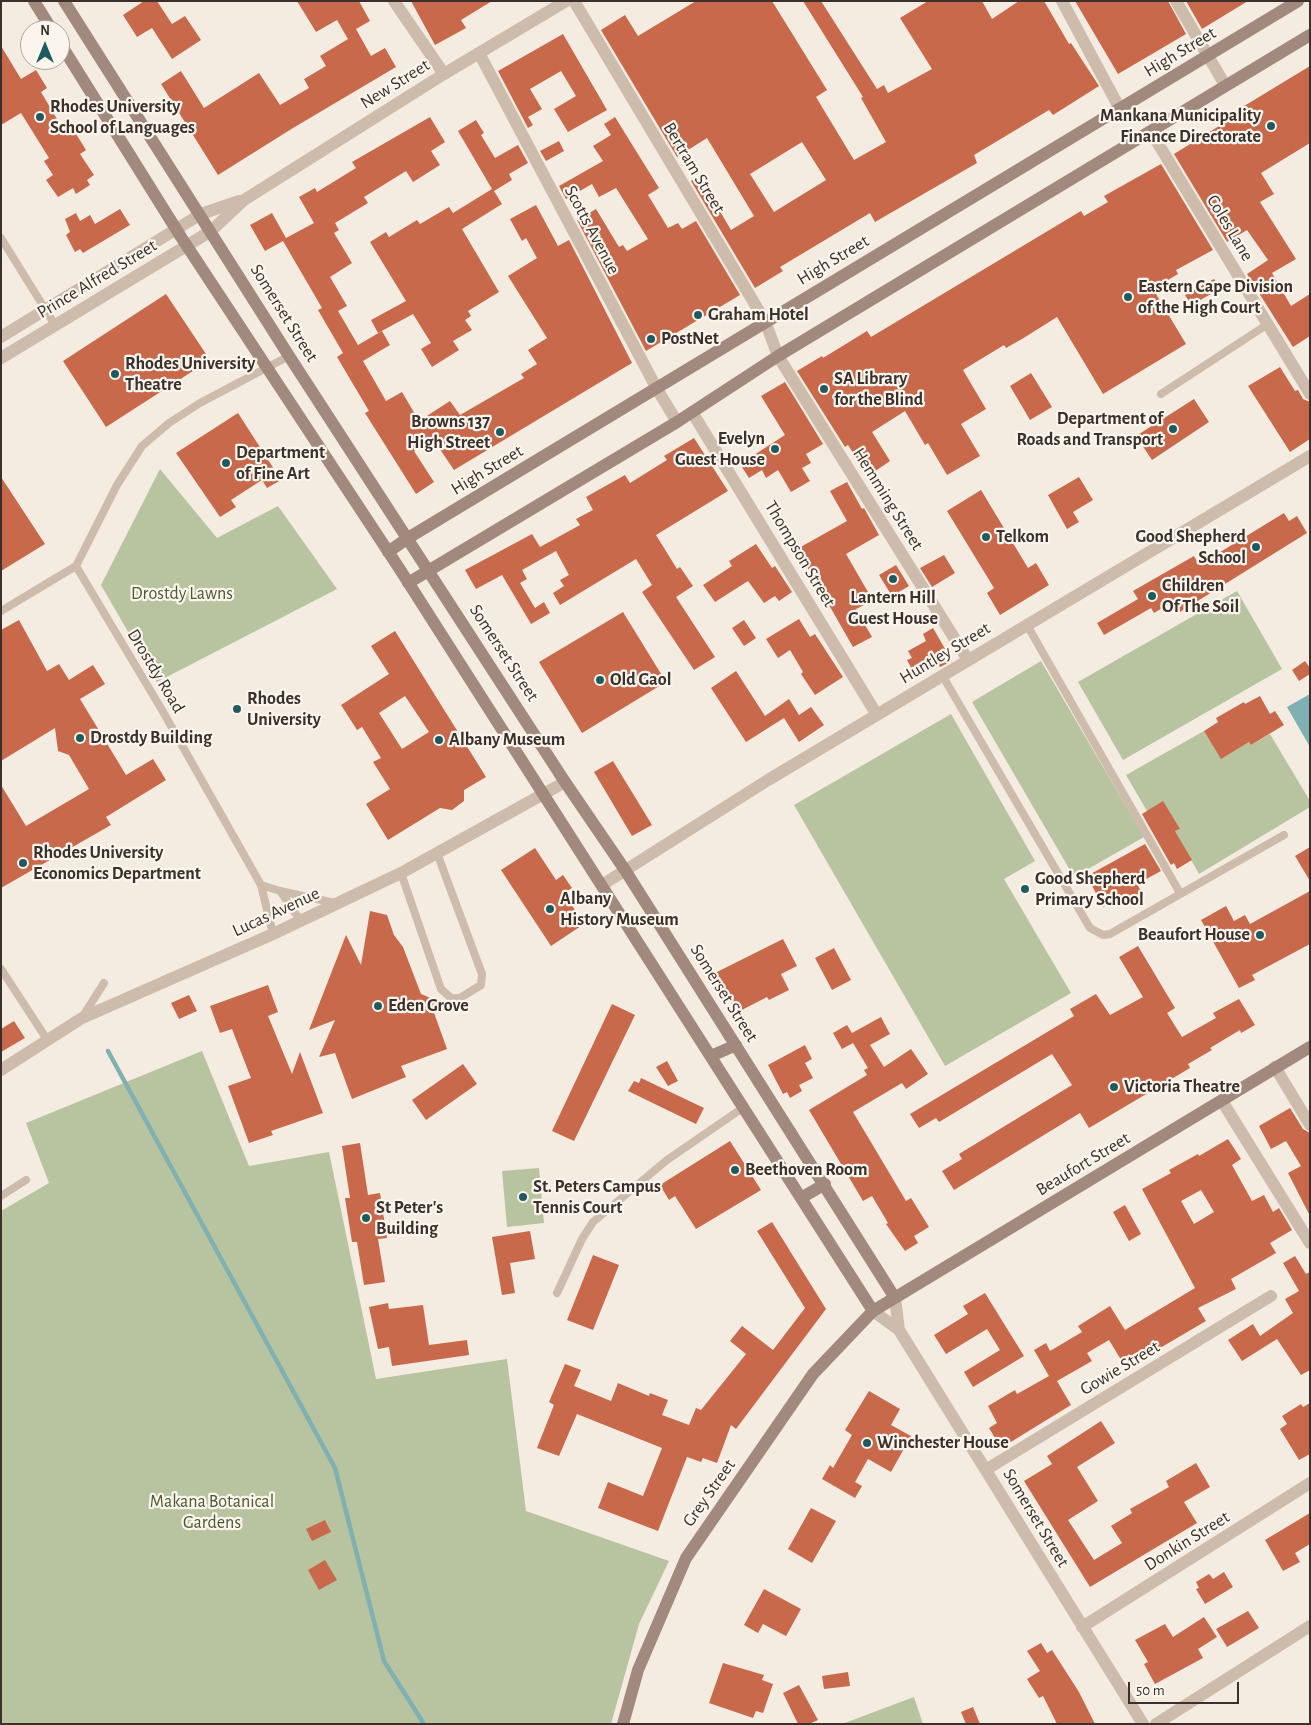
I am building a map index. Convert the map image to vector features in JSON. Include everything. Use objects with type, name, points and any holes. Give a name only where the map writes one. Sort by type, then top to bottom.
[{"type":"main road","points":[[34,1],[46,20]]},
{"type":"main road","name":"Somerset Street","points":[[64,1],[201,214],[289,356],[625,870],[896,1298]]},
{"type":"main road","name":"High Street","points":[[388,552],[408,538],[657,389],[765,321],[1298,1]]},
{"type":"main road","points":[[408,583],[678,422],[778,356],[1151,132],[1310,34]]},
{"type":"main road","name":"Somerset Street","points":[[70,59],[175,229],[408,583],[873,1311]]},
{"type":"main road","points":[[710,1056],[736,1045]]},
{"type":"main road","name":"Beaufort Street","points":[[873,1311],[1310,1047]]},
{"type":"main road","points":[[801,1198],[824,1184]]},
{"type":"main road","name":"Grey Street","points":[[623,1724],[638,1670],[686,1558],[813,1374],[873,1311]]},
{"type":"street","points":[[394,1],[444,74]]},
{"type":"street","name":"New Street","points":[[211,230],[244,200],[444,74],[566,1]]},
{"type":"street","name":"Bertram Street","points":[[574,1],[765,321],[778,356]]},
{"type":"street","points":[[1062,1],[1120,109]]},
{"type":"street","points":[[1176,1],[1226,85]]},
{"type":"street","name":"Scotts Avenue","points":[[479,53],[657,389],[678,422]]},
{"type":"street","name":"Coles Lane","points":[[1151,132],[1310,394]]},
{"type":"street","name":"New Street","points":[[201,214],[244,200]]},
{"type":"street","name":"Prince Alfred Street","points":[[1,337],[201,214]]},
{"type":"street","name":"Prince Alfred Street","points":[[1,358],[211,230]]},
{"type":"street","name":"Hemming Street","points":[[778,356],[968,660]]},
{"type":"street","name":"Thompson Street","points":[[692,412],[877,715]]},
{"type":"street","name":"Huntley Street","points":[[602,886],[768,780],[1310,456]]},
{"type":"street","name":"Lucas Avenue","points":[[1,1070],[82,1018],[273,934],[401,873],[566,782]]},
{"type":"street","points":[[1275,1067],[1310,1125]]},
{"type":"street","points":[[1222,1101],[1310,1243]]},
{"type":"street","name":"Gowie Street","points":[[987,1469],[1271,1296]]},
{"type":"street","name":"Somerset Street","points":[[896,1298],[899,1330]]},
{"type":"street","name":"Somerset Street","points":[[873,1311],[899,1330],[987,1469],[1143,1724]]},
{"type":"street","name":"Donkin Street","points":[[1082,1627],[1310,1483]]},
{"type":"street","points":[[1156,1724],[1310,1626]]},
{"type":"lane","points":[[1,238],[55,325]]},
{"type":"lane","points":[[1161,394],[1268,324]]},
{"type":"lane","points":[[1,611],[76,566],[117,485],[142,446],[169,423],[200,403],[289,356]]},
{"type":"lane","name":"Drostdy Road","points":[[76,566],[162,710],[261,884],[273,934]]},
{"type":"lane","points":[[1027,624],[1180,893]]},
{"type":"lane","points":[[942,675],[1090,928],[1103,934],[1110,934],[1284,835]]},
{"type":"lane","points":[[401,873],[441,989],[451,998],[460,998],[481,985],[482,974],[437,853]]},
{"type":"lane","points":[[261,884],[280,891],[335,903]]},
{"type":"lane","points":[[280,891],[300,920]]},
{"type":"lane","points":[[1,969],[48,1041]]},
{"type":"lane","points":[[82,1018],[104,983]]},
{"type":"lane","points":[[557,1293],[582,1239],[593,1222],[667,1160],[744,1107]]},
{"type":"lane","points":[[1,1196],[26,1180]]},
{"type":"green space","name":"Drostdy Lawns","points":[[160,469],[217,538],[278,506],[337,589],[157,682],[101,585]]},
{"type":"green space","points":[[1237,591],[1282,669],[1123,760],[1078,682]]},
{"type":"green space","points":[[1041,661],[1144,837],[1074,877],[972,702]]},
{"type":"green space","points":[[951,714],[1035,861],[1004,879],[1071,993],[945,1066],[794,805]]},
{"type":"green space","points":[[1204,731],[1221,758],[1249,742],[1251,745],[1270,734],[1310,801],[1310,807],[1199,874],[1175,831],[1179,829],[1147,811],[1126,775]]},
{"type":"green space","name":"Makana Botanical Gardens","points":[[202,1051],[249,1166],[329,1152],[376,1379],[507,1359],[526,1511],[669,1561],[639,1624],[611,1724],[1,1724],[1,1211],[49,1183],[26,1123]]},
{"type":"green space","name":"St. Peters Campus Tennis Court","points":[[539,1168],[544,1223],[507,1227],[502,1171]]},
{"type":"green space","points":[[914,1697],[923,1724],[842,1724]]},
{"type":"water","points":[[1310,694],[1310,747],[1287,707]]},
{"type":"building","points":[[144,1],[157,1],[172,24],[185,16],[201,40],[172,59],[152,28],[137,37],[123,15]]},
{"type":"building","points":[[297,1],[359,1],[370,21],[356,29],[371,56],[385,48],[396,67],[218,175],[161,84],[181,71],[204,108],[259,73],[280,105],[309,88],[304,79],[326,66],[320,56],[348,39],[337,20],[316,32]]},
{"type":"building","points":[[411,1],[492,1],[461,20],[466,28],[435,45]]},
{"type":"building","points":[[696,1],[772,1],[827,90],[816,97],[854,160],[886,142],[861,98],[863,97],[803,1],[821,1],[877,89],[884,85],[888,93],[932,69],[900,18],[928,1],[982,1],[992,19],[1019,1],[1044,1],[1069,44],[1071,43],[1099,86],[1053,115],[1049,110],[974,155],[977,163],[875,222],[870,213],[780,267],[783,271],[755,288],[691,181],[699,176],[731,230],[754,216],[707,138],[677,157],[601,30],[625,15],[638,36]],"holes":[[[802,142],[826,180],[774,212],[750,174]]]},
{"type":"building","points":[[1075,1],[1168,1],[1186,34],[1118,74]]},
{"type":"building","points":[[1186,1],[1248,1],[1202,29]]},
{"type":"building","points":[[563,34],[607,110],[568,132],[554,109],[576,96],[561,71],[530,89],[542,109],[528,117],[533,125],[528,128],[498,71]]},
{"type":"building","name":"Rhodes University School of Languages","points":[[1,46],[21,79],[36,70],[47,88],[41,92],[61,126],[68,121],[86,150],[80,154],[94,175],[87,180],[90,185],[76,194],[73,188],[58,197],[46,180],[53,175],[44,161],[49,158],[21,113],[1,125]]},
{"type":"building","points":[[1310,66],[1310,143],[1261,173],[1274,194],[1260,202],[1296,259],[1272,273],[1291,306],[1310,294],[1310,336],[1293,347],[1247,274],[1268,260],[1247,230],[1227,242],[1174,154],[1232,118],[1231,114]]},
{"type":"building","points":[[430,117],[445,142],[431,151],[440,165],[413,182],[406,171],[364,197],[368,203],[335,223],[339,230],[334,233],[352,263],[330,277],[347,306],[338,311],[358,345],[382,331],[390,345],[363,361],[386,401],[402,392],[419,421],[450,401],[460,415],[524,378],[521,374],[537,364],[528,350],[547,338],[508,276],[537,258],[526,238],[522,241],[510,219],[536,205],[558,246],[569,240],[632,363],[454,470],[433,439],[414,451],[434,482],[416,494],[365,413],[369,411],[337,357],[343,353],[318,310],[322,308],[283,241],[265,251],[250,225],[272,213],[286,238],[314,223],[299,197],[315,188],[317,192],[356,168],[352,162]]},
{"type":"building","points":[[615,117],[659,188],[648,195],[668,228],[678,223],[682,229],[696,221],[740,295],[646,351],[577,220],[596,209],[619,247],[623,245],[627,251],[648,239],[616,188],[599,197],[592,184],[566,199],[559,186],[603,161],[593,146],[611,135],[604,124]]},
{"type":"building","points":[[476,120],[484,133],[481,135],[495,158],[518,145],[528,163],[509,174],[512,180],[494,191],[502,204],[462,229],[499,292],[468,311],[471,316],[465,320],[472,330],[453,341],[459,350],[432,367],[421,349],[431,343],[413,314],[378,333],[371,320],[406,301],[370,242],[386,232],[389,237],[417,220],[420,224],[449,207],[453,213],[492,189],[458,131]]},
{"type":"building","points":[[559,141],[564,151],[546,161],[540,151]]},
{"type":"building","points":[[1161,164],[1213,250],[1176,270],[1178,274],[1153,289],[1186,344],[1103,394],[1057,317],[1022,339],[1006,348],[1004,345],[963,370],[986,409],[961,424],[980,456],[947,475],[928,443],[925,445],[905,411],[872,432],[890,461],[868,476],[848,445],[845,447],[797,371],[822,356],[823,358],[867,331],[871,337],[1081,211],[1084,216],[1108,202],[1104,196]]},
{"type":"building","points":[[120,209],[130,225],[83,253],[80,249],[75,252],[66,235],[70,232],[65,219],[76,213],[80,221],[90,215],[95,224]]},
{"type":"building","points":[[1214,279],[1220,289],[1191,305],[1185,295]]},
{"type":"building","points":[[166,294],[210,360],[106,427],[63,361]]},
{"type":"building","points":[[1280,367],[1295,391],[1298,390],[1303,399],[1310,402],[1310,439],[1290,452],[1248,386]]},
{"type":"building","points":[[1031,373],[1052,407],[1030,420],[1010,386]]},
{"type":"building","points":[[785,382],[823,444],[806,454],[811,463],[802,468],[810,481],[791,492],[778,470],[766,478],[762,470],[749,478],[740,464],[785,435],[761,396]]},
{"type":"building","name":"Department of Roads and Transport","points":[[1194,399],[1209,422],[1152,460],[1136,436]]},
{"type":"building","name":"Department of Fine Art","points":[[238,413],[281,480],[267,488],[262,480],[231,500],[236,507],[220,517],[176,453]]},
{"type":"building","points":[[694,438],[728,491],[656,535],[677,569],[680,567],[693,586],[676,597],[715,657],[694,670],[642,592],[652,585],[636,559],[560,605],[553,593],[564,586],[560,580],[569,575],[556,551],[522,570],[527,579],[520,583],[535,608],[544,602],[550,613],[531,624],[502,575],[476,589],[465,570],[532,534],[540,547],[580,525],[576,519],[593,510],[586,497],[625,475],[630,483],[667,460],[664,456]]},
{"type":"building","points":[[1,477],[45,544],[1,571]]},
{"type":"building","points":[[1079,477],[1093,500],[1073,512],[1079,522],[1067,529],[1048,495]]},
{"type":"building","points":[[847,482],[879,535],[846,554],[868,592],[859,597],[864,605],[856,609],[872,637],[853,647],[797,549],[847,521],[830,491]]},
{"type":"building","name":"Telkom","points":[[981,490],[1028,568],[1036,563],[1049,585],[1000,615],[987,593],[994,588],[947,511]]},
{"type":"building","points":[[1284,513],[1289,521],[1297,516],[1307,533],[1180,612],[1174,601],[1154,613],[1151,608],[1104,635],[1097,623],[1138,599],[1133,591],[1194,556],[1199,565]]},
{"type":"building","points":[[756,544],[772,568],[775,566],[792,592],[779,601],[775,596],[764,603],[748,581],[715,602],[703,585],[732,566],[729,561]]},
{"type":"building","points":[[944,555],[955,573],[932,587],[920,568]]},
{"type":"building","name":"Lantern Hill Guest House","points":[[896,565],[909,586],[892,596],[879,575]]},
{"type":"building","points":[[623,612],[666,682],[582,733],[539,662]]},
{"type":"building","points":[[799,619],[810,637],[815,634],[843,677],[815,695],[801,674],[803,672],[790,650],[778,658],[766,639]]},
{"type":"building","points":[[19,620],[47,671],[59,664],[69,680],[93,665],[105,684],[80,699],[126,775],[153,759],[166,780],[106,817],[111,825],[1,888],[1,785],[26,826],[89,789],[69,755],[58,751],[55,728],[1,761],[1,630]]},
{"type":"building","points":[[744,620],[756,638],[744,646],[732,628]]},
{"type":"building","points":[[933,628],[952,661],[940,667],[936,660],[914,673],[907,660],[912,658],[908,651],[926,641],[923,634]]},
{"type":"building","name":"Albany Museum","points":[[395,631],[486,777],[464,790],[464,801],[452,810],[440,808],[388,840],[366,804],[390,789],[373,762],[381,758],[362,727],[357,730],[341,705],[389,674],[371,646]],"holes":[[[405,696],[429,732],[402,749],[379,713]]]},
{"type":"building","points":[[1305,661],[1310,668],[1310,674],[1299,681],[1292,670]]},
{"type":"building","points":[[736,671],[765,716],[789,699],[799,715],[811,707],[824,725],[799,742],[784,718],[746,742],[711,688]]},
{"type":"building","points":[[1260,696],[1270,714],[1275,711],[1284,725],[1251,745],[1249,742],[1221,759],[1204,731],[1218,722],[1216,718],[1244,702],[1245,704]]},
{"type":"building","points":[[613,761],[652,825],[632,836],[594,772]]},
{"type":"building","points":[[1163,801],[1180,829],[1175,831],[1192,860],[1177,869],[1174,863],[1171,865],[1142,814]]},
{"type":"building","points":[[1145,844],[1161,871],[1137,884],[1142,893],[1122,904],[1119,898],[1103,907],[1087,876]]},
{"type":"building","points":[[1310,847],[1310,881],[1295,856]]},
{"type":"building","name":"Albany History Museum","points":[[535,848],[556,880],[563,875],[572,888],[564,893],[584,924],[551,946],[501,870]]},
{"type":"building","name":"Beaufort House","points":[[1310,891],[1310,944],[1252,975],[1255,980],[1239,988],[1201,920],[1226,906],[1234,921],[1245,915],[1250,924]]},
{"type":"building","name":"Eden Grove","points":[[370,911],[387,915],[394,935],[403,947],[421,994],[440,1002],[433,1010],[447,1049],[401,1066],[406,1077],[352,1099],[335,1053],[319,1057],[335,1020],[309,1030],[346,935],[361,965]]},
{"type":"building","points":[[783,939],[797,966],[781,974],[789,990],[769,1000],[767,997],[736,1013],[715,973]]},
{"type":"building","name":"Victoria Theatre","points":[[1138,946],[1175,1008],[1167,1013],[1182,1037],[1216,1018],[1213,1013],[1239,999],[1255,1025],[1241,1033],[1240,1030],[1210,1048],[1212,1050],[1188,1064],[1190,1068],[1089,1128],[1080,1113],[954,1190],[942,1171],[962,1159],[959,1154],[1072,1085],[1052,1054],[939,1122],[936,1118],[919,1128],[910,1114],[1074,1016],[1070,1009],[1096,994],[1110,1015],[1143,997],[1119,957]]},
{"type":"building","points":[[834,948],[851,980],[832,990],[815,958]]},
{"type":"building","points":[[268,985],[278,1012],[268,1016],[292,1074],[300,1052],[323,1113],[271,1131],[273,1135],[249,1143],[228,1086],[251,1078],[232,1029],[220,1033],[210,1006]]},
{"type":"building","points":[[189,995],[197,1011],[179,1019],[171,1003]]},
{"type":"building","points":[[612,1004],[635,1015],[574,1141],[552,1131]]},
{"type":"building","points":[[881,1017],[890,1034],[870,1045],[884,1067],[911,1049],[928,1074],[906,1089],[902,1083],[853,1112],[906,1201],[911,1198],[929,1227],[914,1236],[918,1243],[905,1251],[886,1224],[888,1223],[872,1196],[863,1201],[809,1110],[867,1075],[864,1070],[868,1068],[853,1043],[842,1049],[833,1033],[847,1025],[852,1033]]},
{"type":"building","points":[[14,1021],[25,1038],[1,1052],[1,1029]]},
{"type":"building","points":[[805,1045],[812,1059],[805,1063],[813,1078],[799,1085],[802,1091],[790,1098],[787,1092],[783,1094],[768,1065]]},
{"type":"building","points":[[667,1061],[678,1081],[668,1086],[656,1067]]},
{"type":"building","points":[[463,1064],[477,1084],[426,1120],[412,1100]]},
{"type":"building","points":[[641,1078],[704,1108],[696,1124],[628,1091],[634,1081],[639,1083]]},
{"type":"building","points":[[1290,1108],[1303,1129],[1310,1133],[1310,1216],[1288,1173],[1301,1166],[1286,1141],[1271,1149],[1259,1126]]},
{"type":"building","points":[[1228,1139],[1241,1159],[1232,1165],[1252,1201],[1264,1195],[1273,1212],[1279,1208],[1292,1230],[1270,1243],[1276,1253],[1231,1279],[1236,1289],[1198,1308],[1206,1321],[1126,1368],[1109,1340],[1087,1353],[1092,1361],[1057,1381],[1071,1405],[1001,1448],[989,1428],[997,1423],[988,1406],[1015,1390],[1017,1394],[1049,1376],[1034,1350],[1046,1343],[1050,1351],[1082,1332],[1078,1326],[1110,1306],[1125,1330],[1195,1288],[1142,1189],[1171,1173],[1169,1170],[1198,1154],[1199,1156]],"holes":[[[1201,1190],[1214,1212],[1194,1224],[1181,1201]]]},
{"type":"building","points":[[730,1141],[761,1190],[696,1229],[675,1196],[669,1200],[660,1185]]},
{"type":"building","name":"St Peter's Building","points":[[360,1143],[368,1195],[380,1193],[387,1238],[378,1239],[385,1282],[364,1285],[357,1242],[352,1242],[345,1198],[350,1198],[342,1146]]},
{"type":"building","points":[[1125,1205],[1141,1234],[1129,1241],[1113,1212]]},
{"type":"building","points":[[772,1222],[826,1309],[736,1429],[731,1425],[717,1463],[703,1458],[701,1462],[687,1457],[658,1531],[598,1508],[608,1482],[643,1496],[662,1448],[577,1414],[559,1456],[537,1448],[554,1405],[549,1402],[565,1364],[581,1370],[574,1386],[611,1401],[618,1383],[649,1396],[650,1393],[668,1400],[662,1415],[689,1425],[696,1408],[701,1410],[746,1354],[730,1341],[742,1326],[773,1350],[805,1308],[757,1231]]},
{"type":"building","points":[[530,1231],[535,1259],[510,1263],[515,1293],[502,1295],[492,1237]]},
{"type":"building","points":[[593,1255],[619,1265],[593,1330],[567,1320]]},
{"type":"building","points":[[1295,1256],[1306,1274],[1310,1272],[1310,1370],[1301,1375],[1277,1339],[1242,1361],[1228,1340],[1253,1324],[1260,1336],[1293,1313],[1285,1299],[1299,1291],[1283,1263]]},
{"type":"building","points":[[985,1293],[1024,1356],[973,1387],[964,1372],[1000,1350],[987,1329],[946,1354],[934,1335],[968,1314],[963,1306]]},
{"type":"building","points":[[388,1303],[389,1309],[423,1305],[429,1345],[467,1340],[469,1355],[392,1366],[389,1347],[378,1349],[369,1307]]},
{"type":"building","name":"Winchester House","points":[[869,1391],[900,1409],[891,1425],[911,1436],[891,1472],[868,1459],[855,1482],[862,1486],[855,1498],[822,1479],[830,1465],[833,1468],[852,1435],[845,1430]]},
{"type":"building","points":[[1310,1403],[1310,1454],[1299,1460],[1280,1429],[1287,1424],[1282,1416],[1301,1404],[1303,1407]]},
{"type":"building","points":[[1101,1421],[1115,1443],[1077,1467],[1098,1501],[1068,1520],[1094,1560],[1122,1543],[1111,1526],[1132,1513],[1130,1509],[1169,1487],[1166,1481],[1196,1463],[1210,1487],[1184,1502],[1197,1523],[1090,1587],[1024,1481],[1052,1464],[1047,1456]]},
{"type":"building","points":[[811,1508],[836,1521],[812,1563],[788,1549]]},
{"type":"building","points":[[1310,1513],[1310,1544],[1295,1553],[1300,1562],[1283,1571],[1265,1540]]},
{"type":"building","points":[[325,1520],[331,1532],[312,1541],[306,1529]]},
{"type":"building","points":[[325,1560],[337,1580],[319,1590],[308,1570]]},
{"type":"building","points":[[1224,1572],[1233,1587],[1205,1604],[1196,1589],[1199,1588],[1196,1582],[1209,1574],[1213,1579]]},
{"type":"building","points":[[764,1589],[801,1609],[786,1636],[763,1624],[758,1633],[744,1625]]},
{"type":"building","points":[[1248,1611],[1259,1628],[1227,1647],[1216,1629]]},
{"type":"building","points":[[1204,1617],[1217,1637],[1198,1649],[1203,1658],[1155,1684],[1144,1664],[1148,1662],[1135,1640],[1165,1624],[1173,1637]]},
{"type":"building","points":[[1041,1643],[1047,1653],[1052,1650],[1079,1692],[1095,1724],[1057,1724],[1043,1696],[1039,1698],[1027,1679],[1040,1671],[1027,1651]]},
{"type":"building","points":[[723,1663],[764,1675],[762,1680],[773,1684],[763,1713],[756,1711],[753,1718],[709,1703]]},
{"type":"building","points":[[848,1672],[850,1686],[824,1689],[822,1676]]},
{"type":"building","points":[[799,1685],[818,1720],[809,1724],[798,1724],[783,1693]]},
{"type":"building","points":[[973,1707],[980,1724],[966,1724],[961,1712]]},
{"type":"waterway","points":[[108,1051],[335,1468],[384,1661],[424,1724]]},
{"type":"place","name":"Rhodes University School of Languages","points":[[40,117]]},
{"type":"place","name":"Mankana Municipality Finance Directorate","points":[[1271,126]]},
{"type":"place","name":"Eastern Cape Division of the High Court","points":[[1128,297]]},
{"type":"place","name":"Graham Hotel","points":[[698,315]]},
{"type":"place","name":"PostNet","points":[[651,339]]},
{"type":"place","name":"Rhodes University Theatre","points":[[115,374]]},
{"type":"place","name":"SA Library for the Blind","points":[[824,389]]},
{"type":"place","name":"Department of Roads and Transport","points":[[1173,429]]},
{"type":"place","name":"Browns 137 High Street","points":[[500,432]]},
{"type":"place","name":"Evelyn Guest House","points":[[775,449]]},
{"type":"place","name":"Department of Fine Art","points":[[226,463]]},
{"type":"place","name":"Telkom","points":[[986,537]]},
{"type":"place","name":"Good Shepherd School","points":[[1256,547]]},
{"type":"place","name":"Lantern Hill Guest House","points":[[893,579]]},
{"type":"place","name":"Children Of The Soil","points":[[1152,596]]},
{"type":"place","name":"Old Gaol","points":[[600,680]]},
{"type":"place","name":"Rhodes University","points":[[237,709]]},
{"type":"place","name":"Drostdy Building","points":[[80,738]]},
{"type":"place","name":"Albany Museum","points":[[439,740]]},
{"type":"place","name":"Rhodes University Economics Department","points":[[23,863]]},
{"type":"place","name":"Good Shepherd Primary School","points":[[1025,889]]},
{"type":"place","name":"Albany History Museum","points":[[550,909]]},
{"type":"place","name":"Beaufort House","points":[[1260,935]]},
{"type":"place","name":"Eden Grove","points":[[378,1006]]},
{"type":"place","name":"Victoria Theatre","points":[[1114,1087]]},
{"type":"place","name":"Beethoven Room","points":[[735,1170]]},
{"type":"place","name":"St. Peters Campus Tennis Court","points":[[523,1197]]},
{"type":"place","name":"St Peter's Building","points":[[366,1218]]},
{"type":"place","name":"Winchester House","points":[[867,1443]]}]
